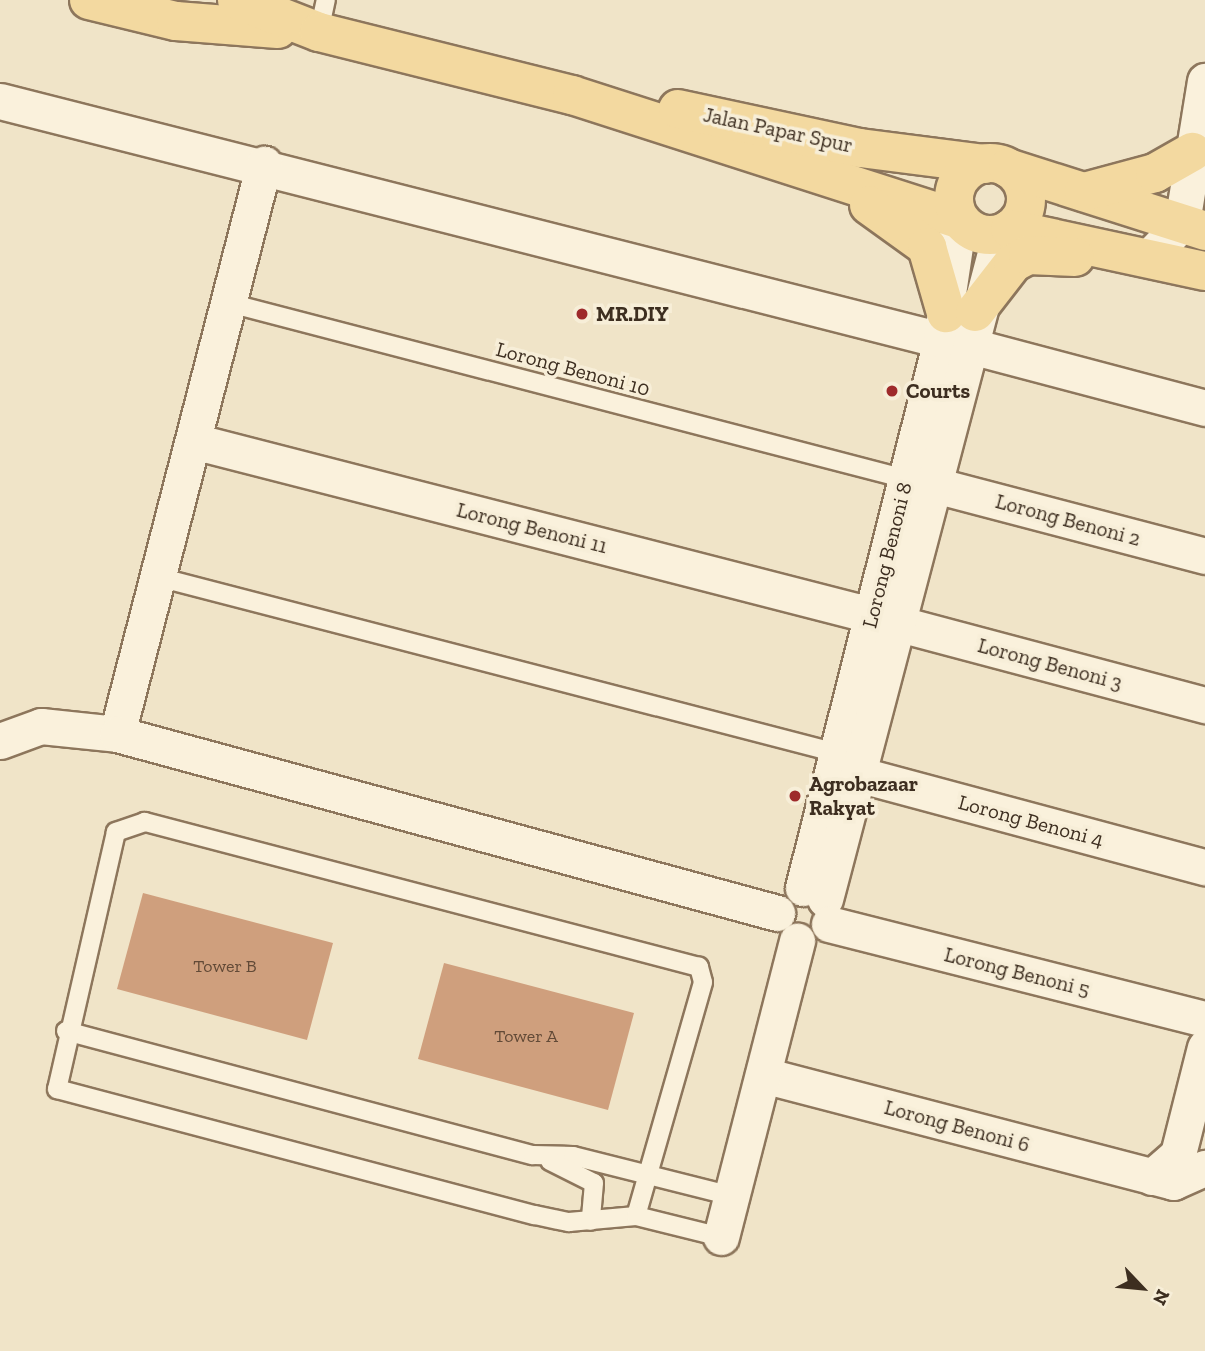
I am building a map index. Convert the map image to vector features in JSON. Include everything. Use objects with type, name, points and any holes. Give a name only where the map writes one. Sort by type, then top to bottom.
[{"type":"main road","name":"Jalan Papar Spur","points":[[89,0],[176,21],[322,16]]},
{"type":"main road","name":"Jalan Papar Spur","points":[[237,0],[322,16],[572,94],[822,178]]},
{"type":"main road","name":"Jalan Papar Spur","points":[[572,94],[727,118],[860,148],[996,166],[1194,227]]},
{"type":"main road","points":[[1084,192],[1155,173],[1192,152]]},
{"type":"main road","points":[[960,219],[957,185],[996,166],[1026,198],[1005,231]]},
{"type":"main road","points":[[822,178],[960,219],[977,233],[1005,231],[1205,271]]},
{"type":"main road","points":[[822,178],[927,247],[957,327],[1005,272],[1028,256],[1142,257]]},
{"type":"street","points":[[1142,257],[1194,227],[1192,152],[1203,97]]},
{"type":"street","points":[[0,101],[957,327],[1205,408]]},
{"type":"street","points":[[117,734],[264,164]]},
{"type":"street","name":"Lorong Benoni 8","points":[[957,327],[960,219]]},
{"type":"street","name":"Lorong Benoni 8","points":[[819,904],[847,764],[957,327],[1005,231]]},
{"type":"street","name":"Lorong Benoni 11","points":[[193,441],[883,619]]},
{"type":"street","name":"Lorong Benoni 2","points":[[918,482],[1205,556]]},
{"type":"street","name":"Lorong Benoni 3","points":[[883,619],[1205,705]]},
{"type":"street","points":[[0,741],[41,726],[117,734],[777,913]]},
{"type":"street","name":"Lorong Benoni 4","points":[[847,764],[1205,867]]},
{"type":"street","points":[[788,894],[819,904],[813,941],[797,942],[780,928],[777,913],[788,894]]},
{"type":"street","name":"Lorong Benoni 5","points":[[819,904],[1205,1020]]},
{"type":"street","points":[[721,1237],[797,942]]},
{"type":"street","points":[[1152,1177],[1172,1165],[1196,1138],[1205,1047]]},
{"type":"street","name":"Lorong Benoni 6","points":[[763,1075],[1152,1177],[1180,1181],[1205,1168]]},
{"type":"lane","name":"Lorong Benoni 10","points":[[229,303],[918,482]]},
{"type":"lane","points":[[158,577],[847,764]]},
{"type":"lane","points":[[636,1216],[652,1176],[703,982],[699,967],[158,826],[125,825],[112,841],[55,1082],[71,1096],[535,1215],[591,1221],[636,1216],[721,1237]]},
{"type":"lane","points":[[66,1031],[533,1155],[587,1175],[596,1192],[591,1221]]},
{"type":"lane","points":[[533,1155],[573,1156],[732,1196]]},
{"type":"building","points":[[143,893],[333,943],[307,1040],[117,989]]},
{"type":"building","points":[[444,963],[634,1013],[608,1110],[418,1059]]},
{"type":"place","name":"MR.DIY","points":[[582,314]]},
{"type":"place","name":"Courts","points":[[892,391]]},
{"type":"place","name":"Agrobazaar Rakyat","points":[[795,796]]}]
